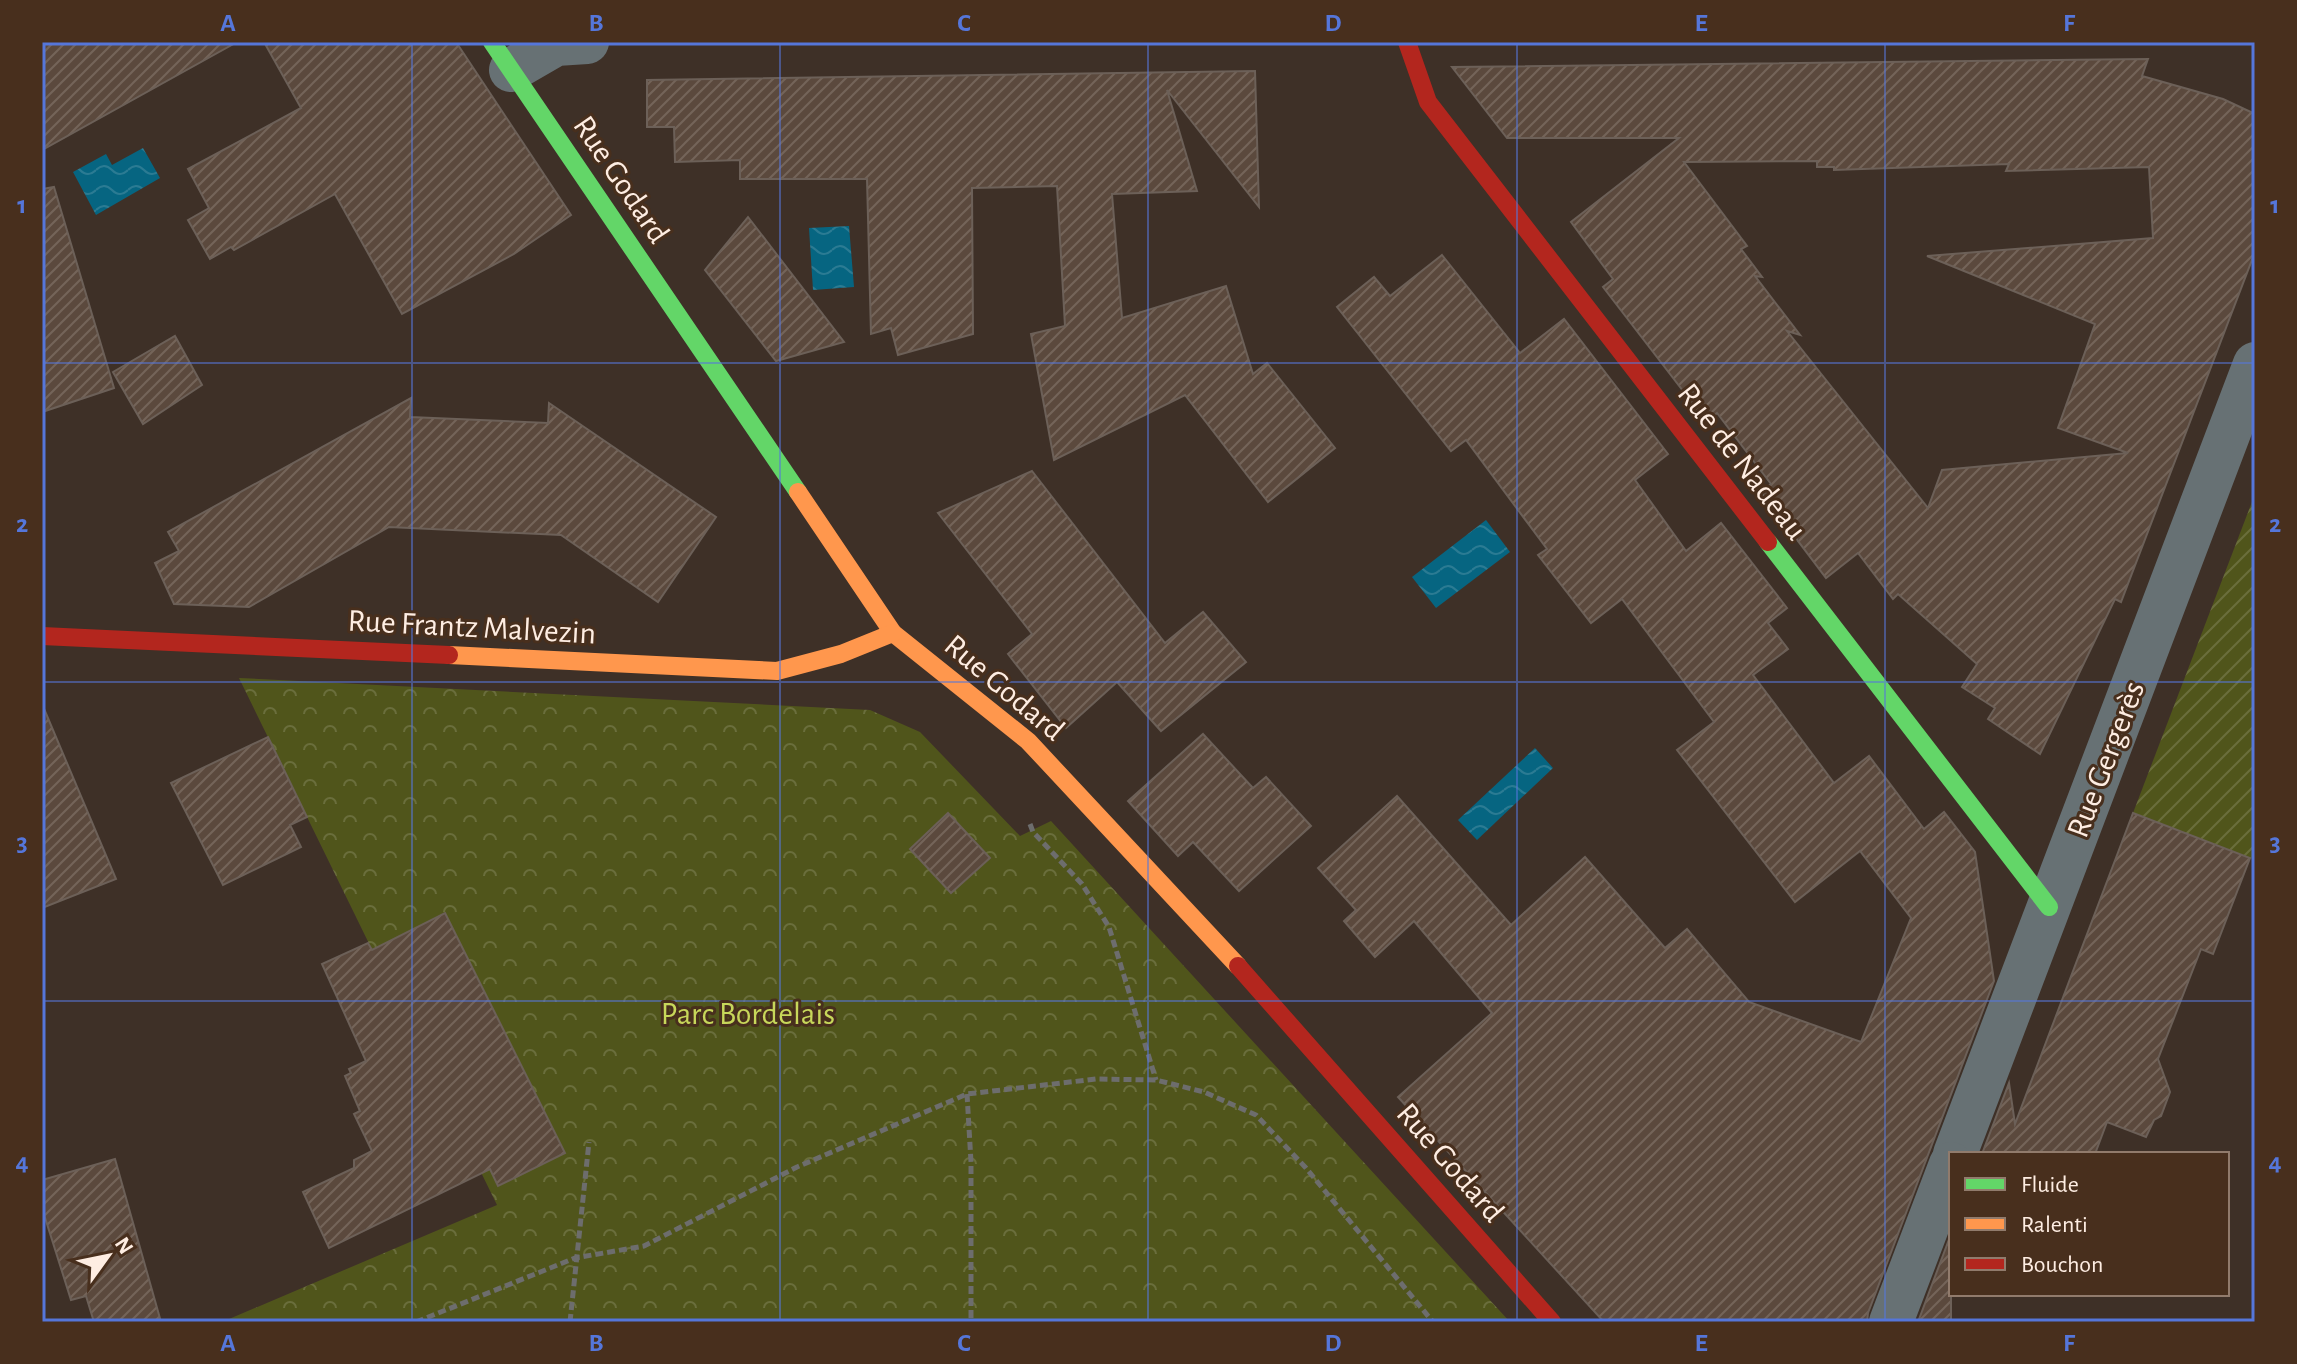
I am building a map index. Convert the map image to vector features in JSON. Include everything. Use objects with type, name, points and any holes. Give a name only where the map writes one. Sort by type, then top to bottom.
[{"type":"street","points":[[502,56],[556,44],[587,42]]},
{"type":"street","name":"Rue de Nadeau","points":[[1407,42],[1428,102],[2049,907]]},
{"type":"street","name":"Rue Godard","points":[[502,56],[893,633],[1028,741],[1235,963],[1552,1322]]},
{"type":"street","name":"Rue Gergerès","points":[[1956,1152],[2255,364]]},
{"type":"street","name":"Rue Frantz Malvezin","points":[[42,636],[777,671],[841,654],[893,633]]},
{"type":"street","points":[[1891,1322],[1949,1169]]},
{"type":"path","points":[[1029,821],[1033,832],[1082,884],[1109,927],[1156,1080]]},
{"type":"path","points":[[416,1322],[575,1258],[644,1246],[797,1167],[967,1094],[1096,1079],[1156,1080],[1204,1092],[1256,1115],[1306,1168],[1433,1322]]},
{"type":"path","points":[[967,1094],[971,1162],[971,1322]]},
{"type":"path","points":[[570,1322],[589,1142]]},
{"type":"green space","points":[[2255,494],[2255,860],[2133,813]]},
{"type":"green space","name":"Parc Bordelais","points":[[239,678],[870,710],[920,732],[1020,836],[1051,821],[1510,1322],[222,1322],[497,1205]]},
{"type":"water","points":[[143,148],[160,178],[96,215],[73,172],[106,154],[112,165]]},
{"type":"water","points":[[849,226],[854,287],[813,290],[809,228]]},
{"type":"water","points":[[1486,520],[1510,552],[1436,608],[1412,577]]},
{"type":"water","points":[[1535,748],[1553,768],[1477,840],[1458,820]]},
{"type":"building","points":[[42,42],[237,42],[42,150]]},
{"type":"building","points":[[264,42],[456,42],[571,215],[514,254],[402,314],[335,194],[234,250],[231,247],[210,259],[188,220],[209,208],[188,169],[301,108]]},
{"type":"building","points":[[2148,59],[2142,76],[2223,99],[2255,114],[2255,252],[2121,602],[2115,599],[2040,754],[1988,719],[1995,708],[1962,687],[1977,664],[1898,594],[1893,599],[1858,553],[1826,578],[1761,492],[1771,484],[1717,413],[1707,422],[1603,287],[1613,279],[1571,222],[1679,138],[1507,138],[1452,67]],"holes":[[[1817,161],[1817,167],[1834,167],[1834,170],[2009,164],[2006,171],[2149,167],[2153,238],[1927,256],[2095,324],[2058,428],[2128,453],[1942,470],[1928,508],[1787,331],[1800,335],[1755,276],[1762,277],[1741,249],[1747,246],[1684,162]]]},
{"type":"building","points":[[1255,71],[1259,207],[1167,90],[1197,191],[1112,194],[1122,318],[1226,286],[1253,374],[1267,363],[1335,448],[1268,502],[1185,395],[1054,460],[1031,334],[1065,326],[1057,186],[972,188],[973,334],[898,355],[891,328],[871,334],[867,179],[740,179],[740,160],[675,162],[674,127],[647,127],[647,80]]},
{"type":"building","points":[[54,187],[114,388],[42,412],[42,189]]},
{"type":"building","points":[[748,217],[844,342],[776,361],[705,270]]},
{"type":"building","points":[[1442,255],[1520,353],[1564,319],[1668,454],[1635,480],[1686,551],[1721,523],[1787,608],[1768,623],[1788,649],[1753,675],[1834,783],[1869,756],[1924,829],[1944,812],[1975,852],[1994,981],[1867,1322],[1604,1322],[1398,1097],[1492,1013],[1414,921],[1375,957],[1344,921],[1356,910],[1318,868],[1397,796],[1511,925],[1585,857],[1665,948],[1687,929],[1749,1002],[1861,1042],[1911,918],[1860,851],[1795,902],[1677,750],[1714,722],[1622,599],[1591,623],[1538,555],[1547,549],[1466,440],[1451,451],[1337,307],[1374,277],[1390,296]]},
{"type":"building","points":[[175,336],[202,385],[143,424],[113,372]]},
{"type":"building","points":[[411,398],[410,417],[548,423],[549,403],[716,517],[658,602],[561,535],[389,527],[249,607],[174,604],[155,563],[179,551],[168,532]]},
{"type":"building","points":[[1032,471],[1165,643],[1203,612],[1246,662],[1161,731],[1117,682],[1066,728],[1008,654],[1032,634],[938,513]]},
{"type":"building","points":[[42,704],[116,879],[42,908]]},
{"type":"building","points":[[1203,734],[1253,788],[1266,777],[1311,826],[1239,891],[1193,842],[1178,856],[1128,801]]},
{"type":"building","points":[[268,737],[307,817],[290,825],[301,847],[223,885],[171,783]]},
{"type":"building","points":[[948,813],[990,858],[951,893],[910,849]]},
{"type":"building","points":[[2133,813],[2250,858],[2213,954],[2201,949],[2158,1059],[2170,1092],[2161,1116],[2154,1120],[2146,1137],[2107,1122],[2096,1152],[1983,1152],[2009,1083],[2015,1124]]},
{"type":"building","points":[[445,913],[565,1153],[498,1186],[490,1169],[329,1248],[303,1192],[354,1168],[354,1160],[372,1151],[354,1114],[360,1111],[345,1076],[351,1073],[349,1069],[366,1061],[322,964],[368,943],[372,950]]},
{"type":"building","points":[[115,1159],[161,1322],[94,1322],[86,1296],[71,1300],[42,1208],[42,1180]]},
{"type":"building","points":[[1949,1239],[1951,1322],[1918,1322]]},
{"type":"traffic: fast","points":[[492,42],[798,492]]},
{"type":"traffic: fast","points":[[1768,542],[2049,907]]},
{"type":"traffic: slow","points":[[798,492],[893,633],[1028,741],[1238,966]]},
{"type":"traffic: slow","points":[[449,655],[777,671],[841,654],[893,633]]},
{"type":"traffic: jam","points":[[1407,42],[1428,102],[1768,542]]},
{"type":"traffic: jam","points":[[42,636],[449,655]]},
{"type":"traffic: jam","points":[[1238,966],[1552,1322]]}]
